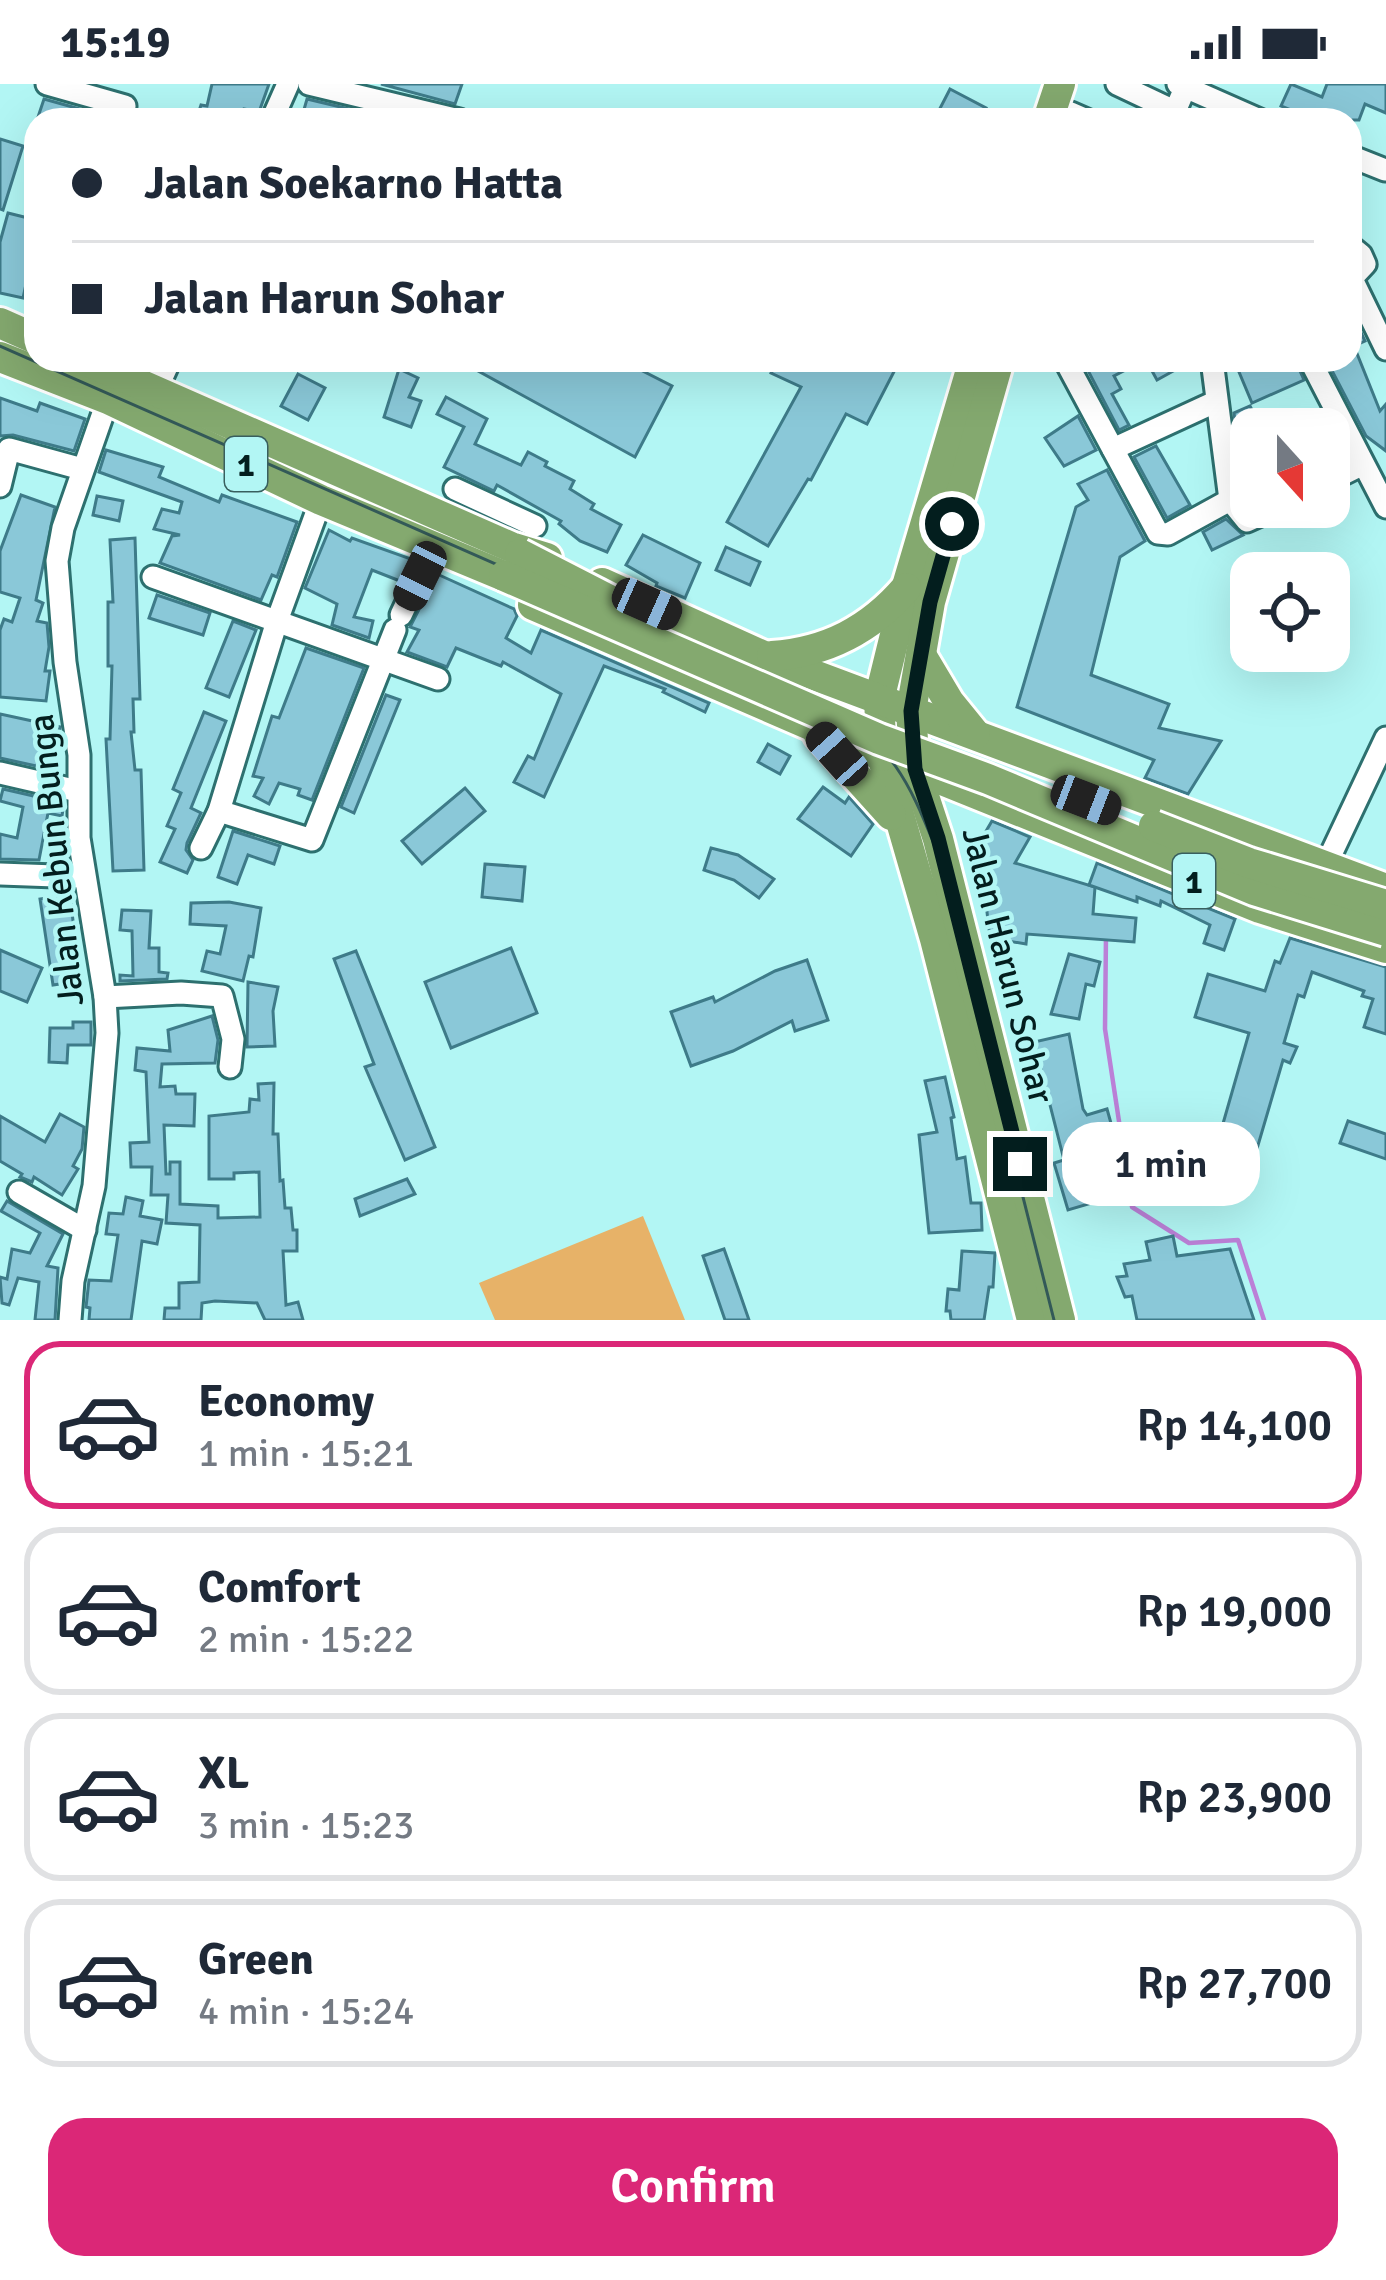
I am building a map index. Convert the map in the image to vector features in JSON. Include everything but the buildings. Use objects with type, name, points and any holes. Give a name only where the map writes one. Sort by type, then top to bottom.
[{"type":"highway","name":"1","points":[[39,372],[108,399],[321,500],[434,545],[504,550],[551,560],[766,657],[879,700]]},
{"type":"highway","name":"1","points":[[112,372],[610,602],[964,753],[1249,863],[1386,905]]},
{"type":"highway","name":"Jalan Harun Sohar","points":[[970,372],[879,700],[889,750],[885,779],[904,829],[1032,1320]]},
{"type":"highway","points":[[915,769],[911,711],[930,602],[996,372]]},
{"type":"highway","name":"1","points":[[504,550],[509,591],[531,604],[814,729],[889,750]]},
{"type":"highway","name":"1","points":[[504,550],[879,740],[988,779],[1254,890],[1386,931]]},
{"type":"highway","points":[[766,657],[806,652],[844,640],[886,610],[908,586]]},
{"type":"highway","points":[[921,655],[949,702],[977,736]]},
{"type":"highway","points":[[835,683],[836,714],[830,723],[814,729],[904,829]]},
{"type":"highway","points":[[879,700],[911,711]]},
{"type":"highway","name":"1","points":[[911,711],[1386,890]]},
{"type":"highway","points":[[911,711],[889,750],[915,769]]},
{"type":"highway","points":[[938,838],[953,807],[994,799],[1006,767],[1020,754]]},
{"type":"highway","name":"1","points":[[915,769],[1260,908],[1386,948]]},
{"type":"highway","name":"Jalan Harun Sohar","points":[[915,769],[938,838],[1060,1320]]},
{"type":"street","points":[[46,84],[125,106]]},
{"type":"street","points":[[310,84],[378,91],[425,108]]},
{"type":"street","points":[[1117,84],[1168,108]]},
{"type":"street","points":[[1180,89],[1228,108]]},
{"type":"street","points":[[1362,272],[1386,350]]},
{"type":"street","points":[[157,392],[165,372]]},
{"type":"street","points":[[1071,372],[1158,533],[1168,534],[1230,500],[1213,372]]},
{"type":"street","points":[[1316,372],[1386,507]]},
{"type":"street","name":"Jalan Kebun Bunga","points":[[70,1320],[98,1148],[107,1033],[83,877],[80,755],[63,646],[57,561],[82,469],[108,399]]},
{"type":"street","points":[[1113,449],[1215,402]]},
{"type":"street","points":[[0,486],[5,448],[82,469]]},
{"type":"street","points":[[1350,471],[1363,464]]},
{"type":"street","points":[[455,489],[504,550],[535,526]]},
{"type":"street","points":[[201,848],[219,811],[321,500]]},
{"type":"street","points":[[219,811],[312,840],[383,658],[434,545]]},
{"type":"street","points":[[153,577],[438,679]]},
{"type":"street","points":[[1324,868],[1386,738]]},
{"type":"street","points":[[0,773],[78,790]]},
{"type":"street","points":[[0,874],[83,877]]},
{"type":"street","points":[[105,997],[222,996],[233,1039],[230,1066]]},
{"type":"street","points":[[20,1192],[85,1229]]},
{"type":"shaded area","points":[[643,1216],[685,1320],[495,1320],[479,1283]]},
{"type":"waterway","points":[[1106,934],[1105,1029],[1132,1207],[1189,1243],[1238,1240],[1264,1320]]},
{"type":"tram line","points":[[0,346],[24,357]]},
{"type":"tram line","points":[[59,372],[830,711],[883,750],[906,783],[934,844],[1054,1320]]},
{"type":"route","points":[[952,524],[930,602],[911,711],[915,769],[938,838],[1020,1164]]}]
